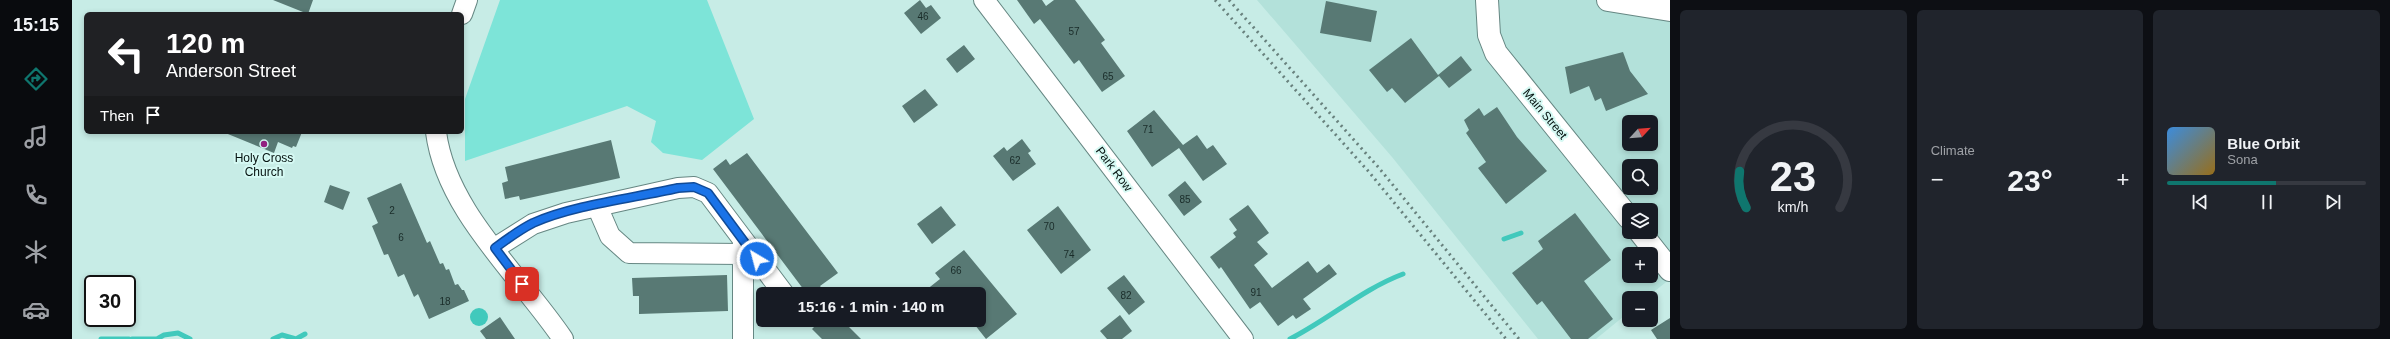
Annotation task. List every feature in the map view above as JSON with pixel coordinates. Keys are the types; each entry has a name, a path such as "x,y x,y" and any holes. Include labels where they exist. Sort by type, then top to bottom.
{"main road":[{"name":"Main Street","path":"1487,0 1489,35 1496,53 1622,209"},
{"path":"1608,0 1670,10"},
{"path":"1646,239 1670,270"}],"street":[{"path":"463,12 467,0"},
{"name":"Park Row","path":"984,0 1243,339"},
{"path":"436,134 442,159 454,191 563,339"},
{"path":"495,248 533,224 597,206 678,188 701,188 708,193 743,247 778,287"},
{"path":"597,206 610,236 629,253 743,247"},
{"path":"743,247 743,339"}],"shaded area":[{"path":"500,0 707,0 754,119 702,160 663,153 651,142 656,121 627,106 465,161 465,99"},
{"path":"1257,0 1670,0 1670,279 1655,291 1622,291 1622,318 1596,339 1538,339 1392,157"},
{"path":"479,308 483,309 487,313 487,321 483,325 479,326 475,325 471,321 470,317 471,313 475,309"}],"building":[{"path":"273,0 313,0 309,12 303,12"},
{"path":"920,0 926,8 931,5 941,18 921,34 904,13"},
{"path":"1017,0 1042,0 1046,6 1054,0 1075,0 1105,40 1101,43 1125,76 1102,92 1079,60 1074,64 1040,19 1034,24"},
{"path":"1326,1 1377,11 1371,42 1320,33"},
{"path":"1411,38 1438,75 1461,56 1472,70 1449,88 1439,76 1405,103 1392,88 1387,92 1369,70"},
{"path":"964,45 975,59 957,73 946,59"},
{"path":"1623,52 1630,71 1648,94 1606,111 1601,98 1595,101 1589,86 1570,94 1565,67"},
{"path":"925,89 938,105 914,123 902,106"},
{"path":"1497,107 1517,137 1547,171 1506,204 1478,168 1486,162 1466,133 1469,130 1464,120 1479,108 1484,116"},
{"path":"1154,110 1183,145 1197,135 1207,149 1213,145 1227,164 1203,181 1179,148 1152,167 1127,131"},
{"name":"Holy Cross Church","path":"228,134 301,134 296,147 293,146 292,148 278,142 274,153"},
{"path":"1022,139 1031,151 1028,153 1036,164 1013,181 993,156 1004,147 1007,151"},
{"path":"611,140 620,178 520,200 519,196 505,199 502,183 508,181 505,167"},
{"path":"747,153 838,273 820,286 821,287 802,287 713,169 726,159 730,165"},
{"path":"1185,181 1202,202 1184,216 1168,195"},
{"path":"401,183 427,243 430,241 440,264 443,263 446,270 449,269 455,285 458,284 462,290 464,290 469,301 429,319 418,294 414,297 404,274 398,277 388,254 384,255 372,226 378,223 367,198"},
{"path":"330,185 350,192 343,210 324,202"},
{"path":"1248,205 1269,233 1257,242 1268,254 1254,265 1272,288 1308,261 1317,273 1329,264 1337,274 1303,299 1311,309 1296,319 1293,315 1278,326 1260,302 1250,309 1221,267 1219,269 1210,257 1236,237 1233,233 1237,230 1229,219"},
{"path":"941,206 956,225 932,244 917,224"},
{"path":"1058,206 1091,250 1061,274 1027,230"},
{"path":"1575,213 1611,260 1584,281 1613,319 1588,339 1571,339 1542,301 1537,305 1512,273 1543,249 1538,241"},
{"path":"964,250 1017,314 986,339 977,327 986,327 986,287 930,287 940,279 935,273"},
{"path":"727,275 728,311 639,314 639,296 633,296 632,278"},
{"path":"1124,275 1145,302 1129,315 1107,288"},
{"path":"1120,315 1132,331 1122,339 1107,339 1100,331"},
{"path":"500,317 515,339 486,339 480,331"},
{"path":"1670,318 1670,339 1657,339 1651,330 1658,327"},
{"path":"814,327 849,327 861,339 822,339 812,329"}],"waterway":[{"path":"1504,239 1521,233"},
{"path":"1290,339 1360,296 1388,280 1403,274"},
{"path":"132,339 157,339 164,335 178,333 190,339"},
{"path":"273,339 282,335 296,339 305,334"},
{"path":"101,339 129,339"}],"railway":[{"path":"1215,0 1369,172 1506,339"},
{"path":"1229,0 1379,168 1519,339"}],"place":[{"name":"Holy Cross Church","path":"264,144"}],"route":[{"path":"522,284 495,248 518,232 545,219 566,213 678,188 701,188 708,193 757,259"}]}
